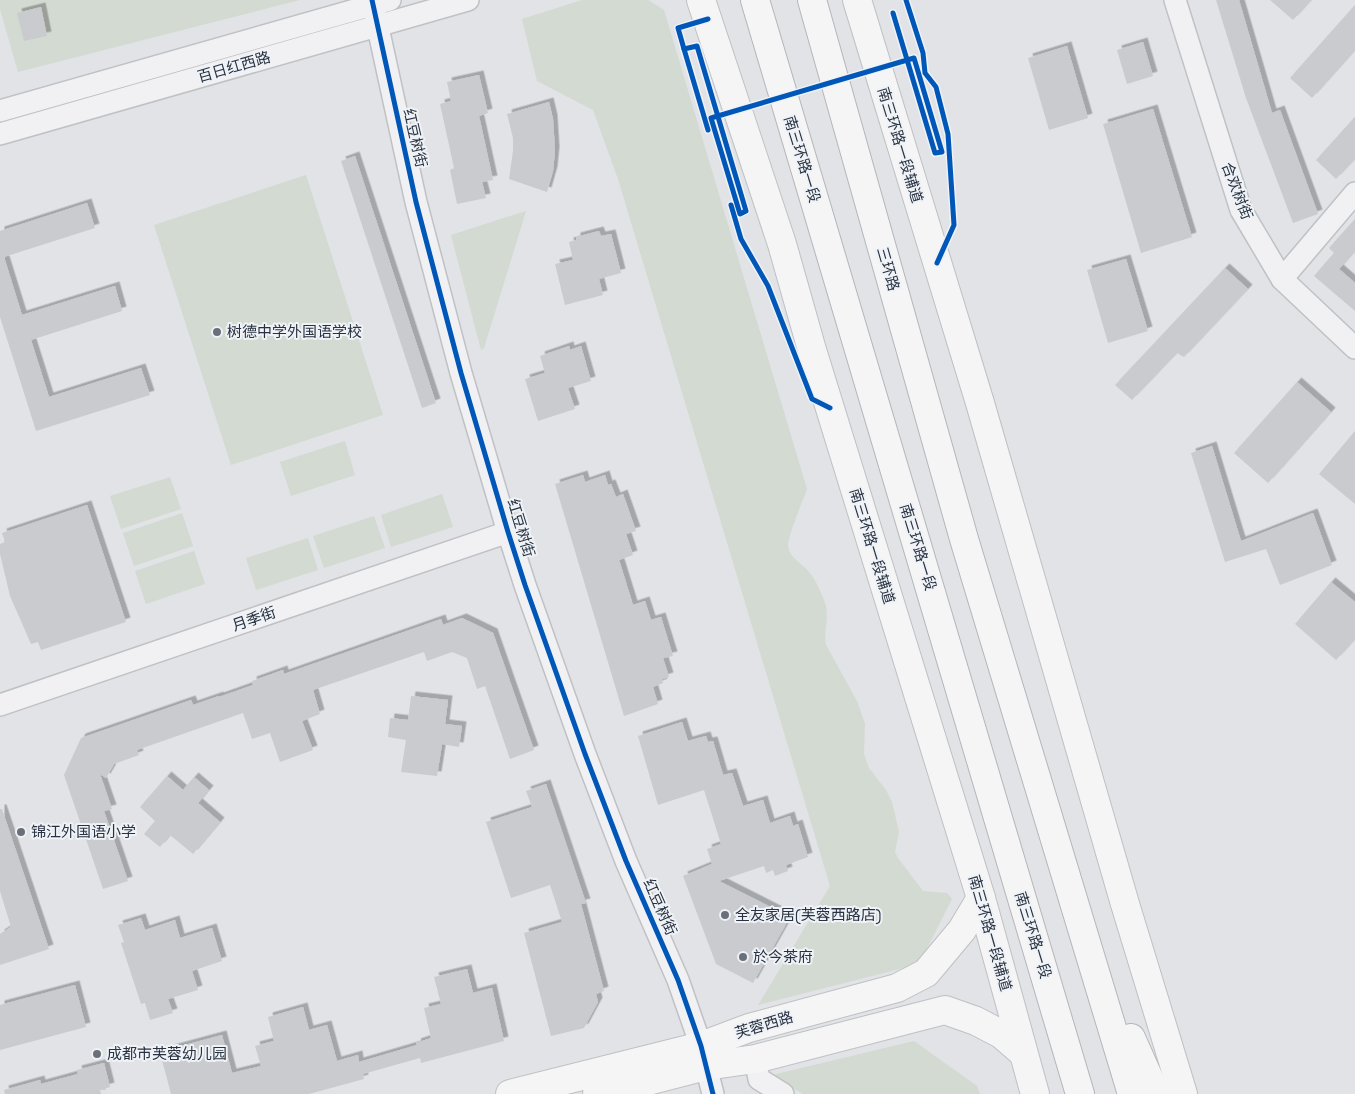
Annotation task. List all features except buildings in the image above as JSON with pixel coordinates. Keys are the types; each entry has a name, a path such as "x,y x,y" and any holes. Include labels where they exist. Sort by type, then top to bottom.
{"main road":[{"name":"南三环路一段辅道","path":"701,0 782,244 812,350 981,898 1035,1094"},
{"name":"南三环路一段","path":"755,0 1080,1094"},
{"name":"三环路","path":"812,0 964,539 1075,904"},
{"name":"南三环路一段辅道","path":"857,0 980,403 1125,904 1183,1094"},
{"path":"1021,893 1060,1094"},
{"name":"芙蓉西路","path":"597,1094 704,1056 749,1028 897,988 926,973 962,930 981,898"},
{"path":"1075,904 1156,1094"},
{"path":"1075,904 1132,1094"},
{"path":"1112,993 1174,1094"},
{"name":"芙蓉西路","path":"510,1094 704,1056 755,1059 944,1010 976,1021 1001,1034 1023,1053"}],"street":[{"name":"百日红西路","path":"0,134 468,0"},
{"name":"合欢树街","path":"1175,0 1241,210 1282,279 1355,348"},
{"name":"百日红西路","path":"0,111 379,2"},
{"name":"红豆树街","path":"379,2 378,26 416,202 461,372 508,532 525,586 592,772 626,861 678,980 704,1056 713,1094"},
{"path":"1282,279 1355,193"},
{"name":"月季街","path":"0,705 508,532"},
{"path":"755,1059 759,1079 783,1094"}],"shaded area":[{"path":"0,0 300,0 18,72 0,9"},
{"path":"582,0 648,0 664,10 807,489 790,534 788,545 790,553 812,575 825,603 827,614 826,645 857,701 865,724 864,754 869,768 886,790 892,802 899,832 895,852 923,891 947,893 952,899 919,964 758,1005 830,886 618,179 593,110 537,81 522,19"},
{"path":"306,175 383,415 231,465 154,225"},
{"path":"526,211 484,348 481,350 451,235"},
{"path":"345,441 355,475 291,496 280,462"},
{"path":"170,477 181,509 121,529 110,496"},
{"path":"442,494 453,527 391,547 381,515"},
{"path":"182,513 193,546 134,566 123,533"},
{"path":"374,516 385,548 324,568 313,536"},
{"path":"308,538 318,570 256,590 246,558"},
{"path":"194,551 205,584 146,604 135,571"},
{"path":"914,1041 977,1086 980,1094 803,1094 772,1075"}],"cycle path":[{"path":"372,0 416,202 461,373 508,532 585,754 626,861 678,980 701,1046 713,1094"},
{"path":"906,0 923,53 925,73 936,87 948,134 954,225 937,263"},
{"path":"708,19 678,28 684,49 697,46 746,211 740,214 711,118 914,58 942,152 935,153 893,13"},
{"path":"684,49 708,130"},
{"path":"731,205 741,239 768,286 812,399 830,408"}],"place":[{"name":"树德中学外国语学校","path":"217,332"},
{"name":"锦江外国语小学","path":"21,832"},
{"name":"全友家居(芙蓉西路店)","path":"725,915"},
{"name":"於今茶府","path":"743,957"},
{"name":"成都市芙蓉幼儿园","path":"97,1054"}]}
